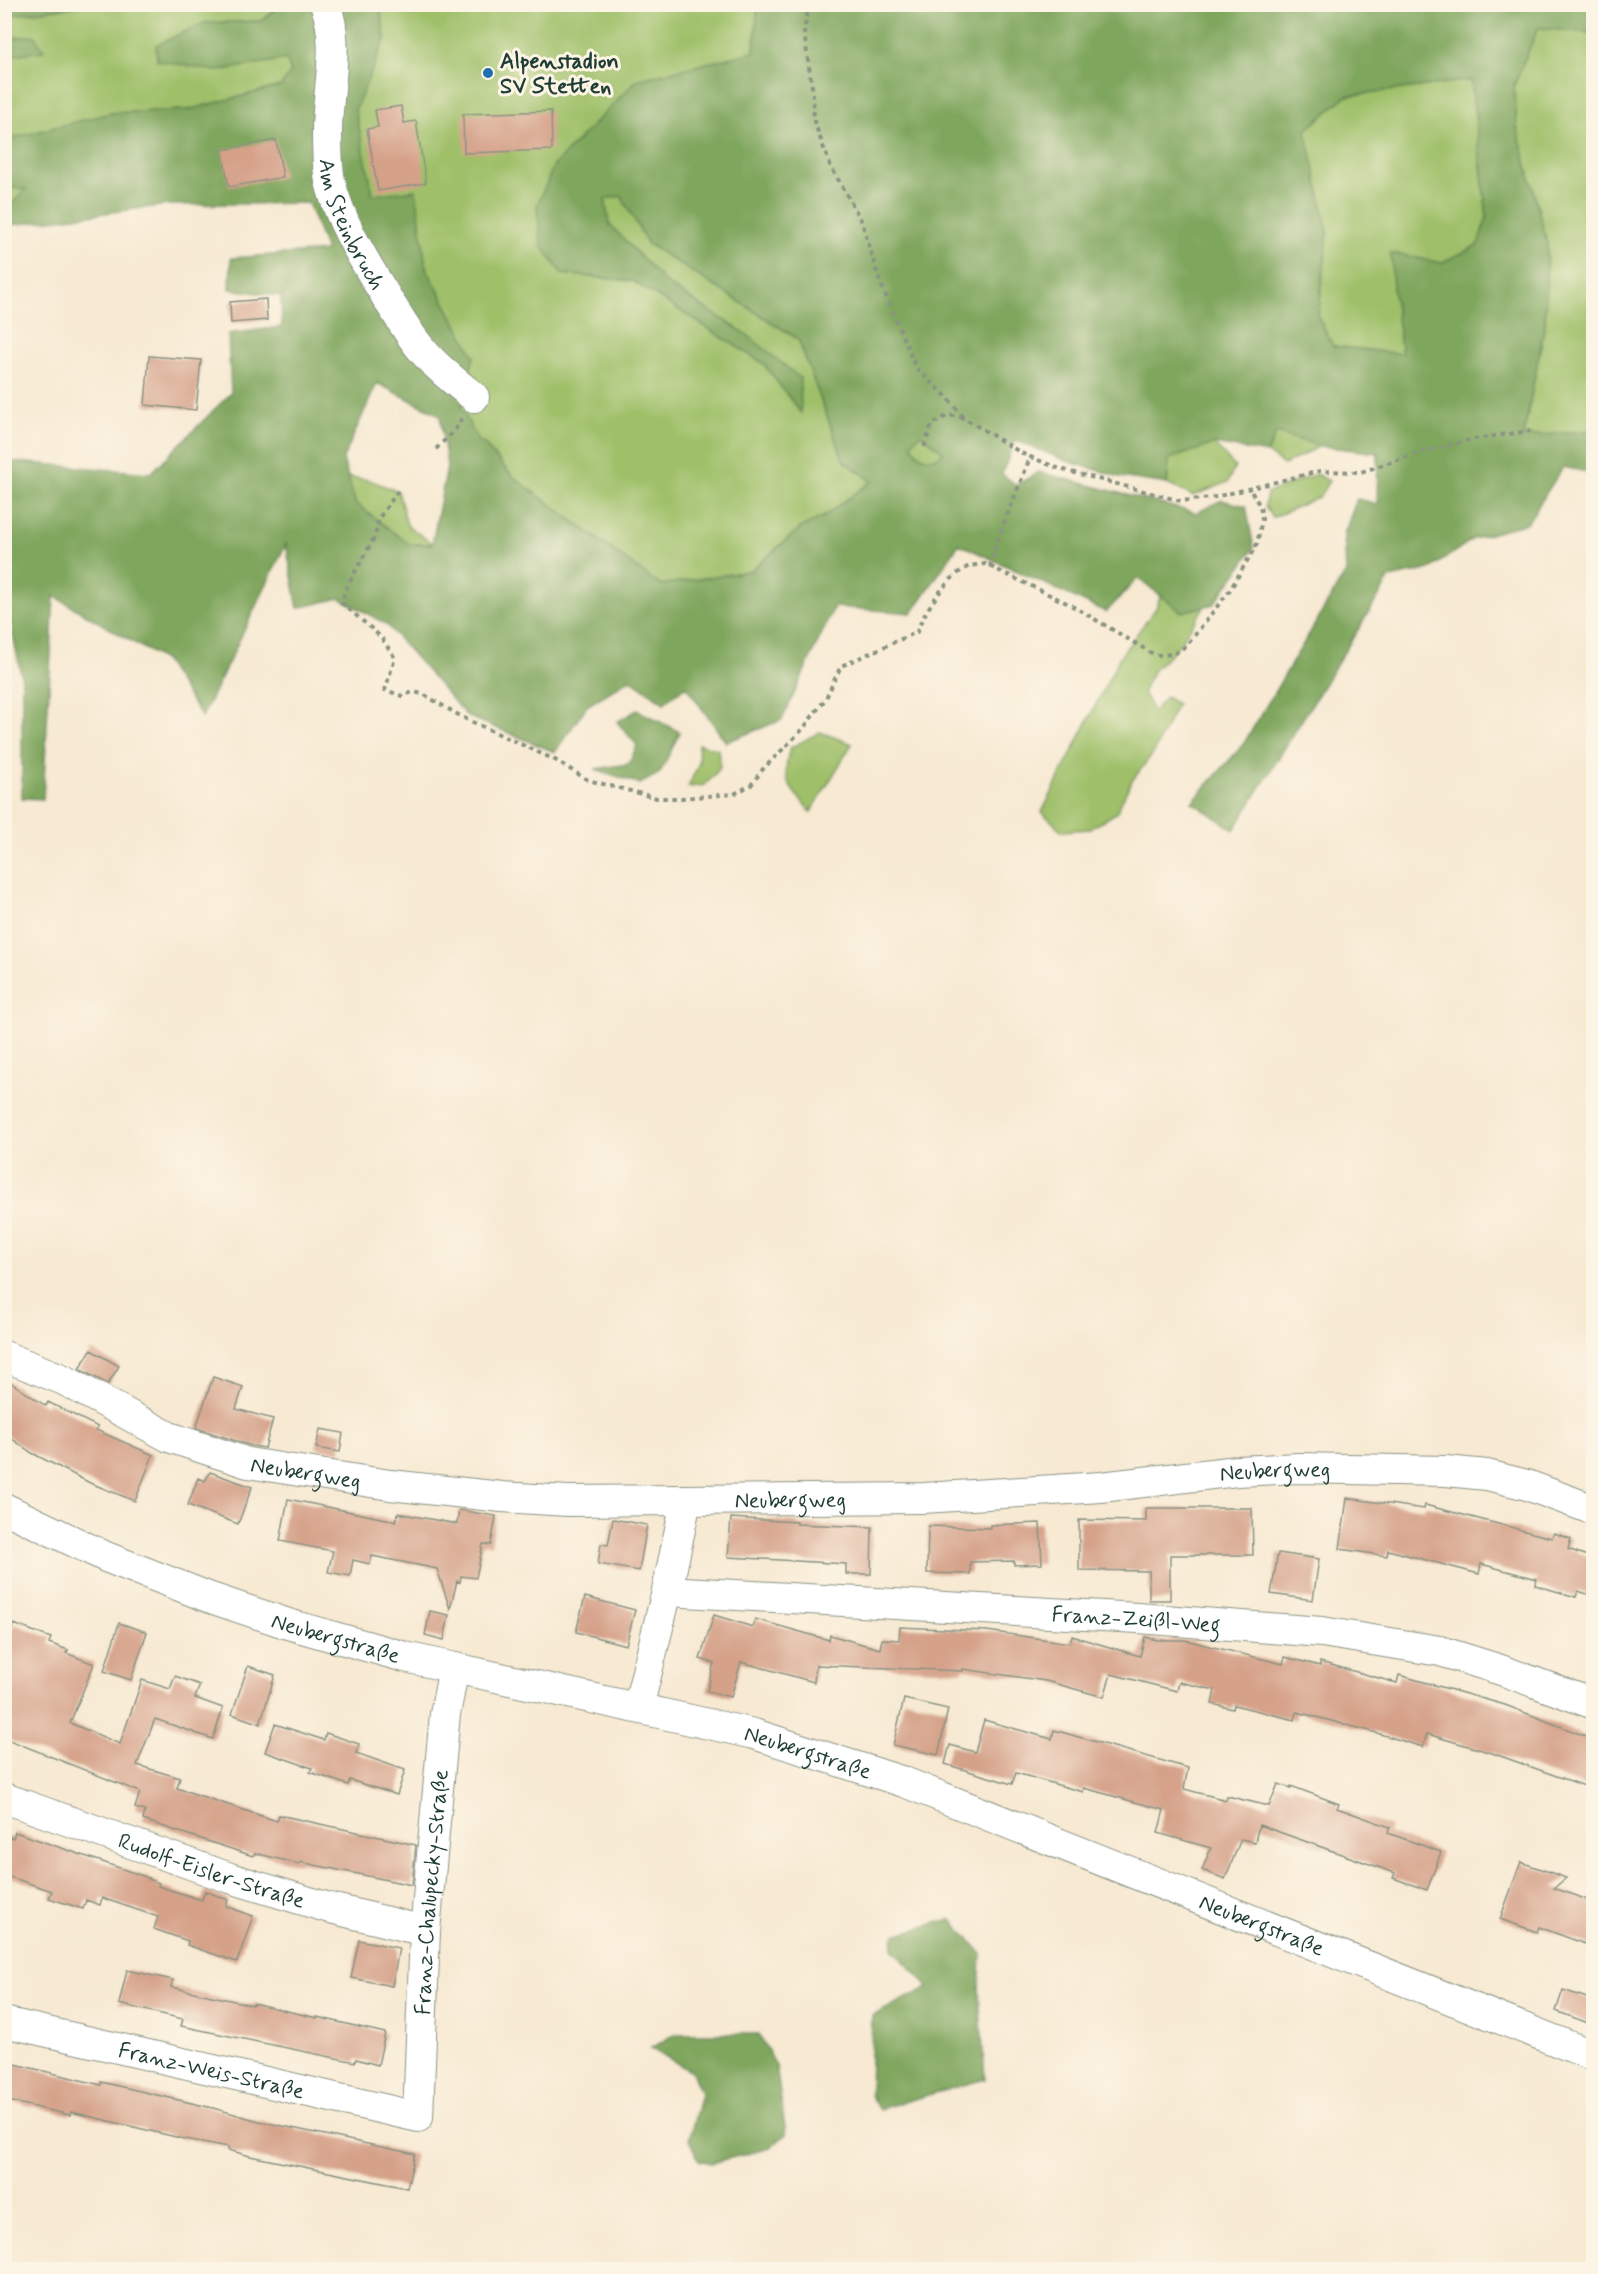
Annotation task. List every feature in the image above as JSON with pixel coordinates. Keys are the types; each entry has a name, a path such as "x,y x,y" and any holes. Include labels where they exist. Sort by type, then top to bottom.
{"street":[{"name":"Am Steinbruch","path":"326,9 331,65 327,128 328,156 330,179 343,220 377,282 415,341 443,371 474,397"},
{"name":"Neubergweg","path":"4,1356 64,1380 169,1437 264,1466 390,1485 525,1499 686,1501 923,1498 1101,1487 1237,1471 1298,1468 1446,1471 1487,1475 1527,1485 1593,1510"},
{"path":"638,1708 667,1591 686,1501"},
{"name":"Neubergstraße","path":"4,1508 106,1557 218,1601 340,1640 454,1668 754,1734 904,1782 1593,2056"},
{"name":"Franz-Zeißl-Weg","path":"667,1591 1126,1617 1322,1632 1440,1651 1502,1670 1593,1704"},
{"name":"Franz-Chalupecky-Straße","path":"418,2117 424,1931 445,1714 454,1668"},
{"name":"Rudolf-Eisler-Straße","path":"4,1798 230,1878 326,1907 424,1931"},
{"name":"Franz-Weis-Straße","path":"4,2022 418,2117"}],"path":[{"path":"809,4 804,32 813,94 814,121 830,165 862,222 879,279 916,368 947,397 964,418"},
{"path":"436,449 455,430 474,397"},
{"path":"924,447 932,424 949,415 964,418 1030,457 1060,469 1181,501 1211,498 1320,471 1361,472 1418,453 1474,439 1530,431"},
{"path":"990,567 997,537 1014,503 1030,457"},
{"path":"398,491 379,518 375,536 345,590 342,603 381,637 394,658 385,690 402,696 413,692 423,694 462,717 555,760 588,780 657,798 734,794 751,785 763,769 803,729 826,698 841,666 917,632 921,618 931,604 953,579 969,566 985,564 1071,605 1155,655 1174,654 1187,645 1230,590 1257,544 1262,519 1260,506 1249,488"}],"green space":[{"path":"5,4 87,4 87,5 5,16"},
{"path":"87,4 281,5 261,21 204,23 216,71 287,59 291,72 281,86 188,110 111,113 5,140 4,16"},
{"path":"281,5 380,5 385,39 355,110 373,195 416,190 426,268 474,356 461,408 478,441 483,443 512,476 660,585 750,571 802,527 823,517 872,481 844,461 798,339 648,244 621,196 605,199 609,224 667,284 746,334 800,378 801,413 763,363 633,281 562,274 541,245 537,206 554,165 637,80 754,52 758,5 1593,5 1593,33 1538,28 1514,85 1517,128 1547,243 1545,324 1523,437 1593,430 1593,473 1563,467 1527,523 1473,539 1430,569 1390,578 1234,830 1192,802 1243,745 1346,572 1344,534 1357,499 1377,504 1378,453 1320,446 1276,433 1267,453 1214,444 1169,459 1167,484 1120,477 1067,461 1015,440 1002,474 1016,485 1039,472 1196,513 1222,500 1246,506 1254,548 1214,604 1182,612 1138,578 1106,612 959,544 912,613 834,607 782,720 726,742 686,686 664,703 630,679 587,706 555,752 467,716 386,624 340,598 298,608 286,544 202,717 164,660 54,596 43,799 22,798 22,679 5,595 5,461 151,473 231,393 228,334 282,327 281,296 230,289 231,258 326,251 308,203 167,205 5,226 5,211 26,189 5,187 5,140 111,113 188,110 281,86 291,72 286,59 216,71 157,60 156,45 204,23 261,21","holes":["1471,80 1487,217 1478,245 1442,263 1391,253 1393,288 1402,354 1333,346 1318,317 1328,232 1306,130 1346,96","377,383 440,415 447,467 432,544 409,544 355,503 343,459","921,434 943,453 933,458 924,457 911,443"]},
{"path":"380,5 758,5 754,52 637,80 602,117 562,274 633,281 763,363 800,412 746,334 667,284 609,224 605,199 621,196 648,244 798,339 844,461 872,481 823,517 802,527 750,571 660,585 512,476 483,443 478,441 461,408 474,356 426,268 416,191 373,195 355,110 385,39"},
{"path":"1538,28 1593,33 1593,430 1523,437 1545,324 1547,243 1517,128 1514,85"},
{"path":"34,35 44,51 5,56 5,39"},
{"path":"1471,80 1487,217 1478,245 1442,263 1391,253 1393,288 1402,354 1333,346 1318,317 1328,232 1305,131 1346,96"},
{"path":"5,187 27,188 5,211"},
{"path":"1276,433 1320,446 1284,465 1267,453"},
{"path":"921,434 943,453 933,458 920,455 911,443"},
{"path":"1214,444 1235,467 1228,482 1193,496 1167,484 1169,459"},
{"path":"1316,474 1329,481 1319,497 1272,518 1265,506 1267,493"},
{"path":"347,477 369,480 398,491 407,525 433,544 408,544 355,503"},
{"path":"1161,595 1182,612 1205,606 1178,646 1154,670 1143,692 1153,712 1166,697 1177,704 1154,752 1131,782 1116,813 1089,829 1062,831 1042,812 1120,657 1156,608"},
{"path":"637,710 680,732 660,773 640,784 595,769 629,764 637,745 617,722"},
{"path":"820,732 852,744 811,812 792,790 787,777 787,759 790,748"},
{"path":"698,744 718,749 720,768 705,785 688,787 699,763"},
{"path":"951,1919 981,1953 979,1993 985,2079 879,2109 870,2095 872,2016 929,1987 893,1950 894,1935"},
{"path":"675,2034 759,2034 776,2066 786,2134 770,2148 711,2163 699,2160 689,2140 701,2094 692,2072 651,2048"}],"building":[{"path":"401,106 404,123 416,121 426,183 378,191 367,129 378,127 375,110"},
{"path":"551,111 552,150 464,153 463,114"},
{"path":"276,140 283,177 229,187 222,150"},
{"path":"266,299 267,320 231,323 230,302"},
{"path":"149,356 201,360 196,410 145,405"},
{"path":"91,1350 119,1366 108,1384 79,1369"},
{"path":"213,1377 243,1387 236,1409 273,1419 265,1448 196,1428"},
{"path":"4,1378 46,1406 48,1402 98,1427 96,1430 153,1455 135,1501 90,1483 32,1453 4,1433"},
{"path":"320,1429 343,1433 340,1452 316,1448"},
{"path":"210,1472 252,1487 238,1524 188,1505 198,1478 205,1481"},
{"path":"1347,1498 1424,1509 1425,1505 1552,1538 1554,1533 1571,1539 1568,1549 1593,1558 1593,1596 1578,1591 1576,1597 1535,1585 1537,1579 1481,1564 1479,1574 1388,1550 1387,1556 1340,1549"},
{"path":"288,1499 396,1521 398,1513 457,1524 459,1510 496,1516 491,1545 483,1544 476,1578 461,1576 460,1582 457,1581 450,1609 437,1569 372,1556 370,1564 353,1560 350,1576 328,1572 333,1551 280,1541"},
{"path":"1146,1508 1252,1508 1253,1555 1170,1555 1170,1600 1149,1600 1149,1571 1079,1570 1079,1520 1146,1521"},
{"path":"731,1518 872,1527 871,1574 846,1574 846,1564 728,1557"},
{"path":"613,1519 647,1525 639,1571 598,1564 601,1544 608,1545"},
{"path":"1040,1523 1042,1564 1014,1565 1014,1561 970,1562 970,1574 927,1573 928,1526 990,1528 990,1525"},
{"path":"1278,1553 1319,1559 1313,1600 1271,1594"},
{"path":"585,1597 635,1610 626,1645 576,1632"},
{"path":"430,1611 449,1615 444,1640 425,1635"},
{"path":"714,1615 753,1627 755,1619 829,1640 830,1635 880,1649 882,1639 899,1640 900,1627 987,1631 1070,1643 1072,1636 1140,1656 1145,1637 1157,1640 1185,1640 1283,1664 1285,1657 1320,1666 1320,1662 1397,1683 1399,1675 1505,1705 1593,1739 1593,1789 1492,1753 1427,1734 1423,1747 1297,1712 1295,1720 1234,1705 1233,1709 1212,1704 1215,1690 1179,1682 1177,1691 1111,1674 1104,1697 1046,1681 963,1669 963,1671 816,1665 814,1682 741,1662 731,1697 707,1691 714,1663 700,1659"},
{"path":"119,1623 147,1632 131,1680 104,1671"},
{"path":"14,1624 51,1638 49,1643 68,1650 66,1653 94,1664 70,1723 120,1744 142,1680 170,1689 175,1676 200,1685 195,1698 223,1708 213,1739 155,1719 137,1765 180,1778 177,1788 277,1821 279,1815 416,1845 412,1885 300,1862 299,1864 255,1853 253,1856 143,1820 145,1811 135,1808 140,1792 4,1738 4,1626 12,1629"},
{"path":"248,1666 275,1675 260,1724 232,1714"},
{"path":"904,1699 948,1709 938,1755 893,1745"},
{"path":"984,1720 1052,1739 1054,1730 1188,1768 1184,1789 1226,1800 1227,1796 1269,1806 1278,1784 1291,1788 1291,1786 1339,1804 1337,1808 1390,1827 1388,1833 1441,1852 1427,1890 1393,1878 1395,1873 1259,1825 1255,1842 1241,1839 1225,1879 1202,1870 1211,1848 1158,1833 1164,1810 1084,1788 1083,1792 1016,1773 1012,1784 945,1764 950,1745 975,1752"},
{"path":"275,1724 324,1740 326,1733 359,1744 356,1753 405,1770 397,1795 350,1780 348,1785 310,1772 312,1768 265,1752"},
{"path":"15,1832 149,1878 159,1883 158,1886 202,1900 205,1891 228,1900 226,1906 253,1916 237,1962 187,1945 188,1941 154,1929 158,1917 102,1898 100,1905 86,1900 83,1909 49,1898 52,1891 4,1875 4,1835 13,1838"},
{"path":"1521,1862 1566,1878 1554,1888 1593,1902 1593,1947 1539,1927 1537,1932 1500,1919"},
{"path":"359,1940 399,1948 392,1986 351,1978"},
{"path":"127,1970 173,1980 171,1987 385,2033 378,2065 181,2026 183,2019 119,2004"},
{"path":"1563,1990 1593,2000 1593,2025 1556,2011"},
{"path":"11,2063 101,2085 101,2082 213,2108 259,2121 415,2154 407,2188 250,2156 228,2150 229,2147 180,2138 71,2112 70,2115 4,2100"}],"place":[{"name":"Alpenstadion SV Stetten","path":"488,73"}]}
